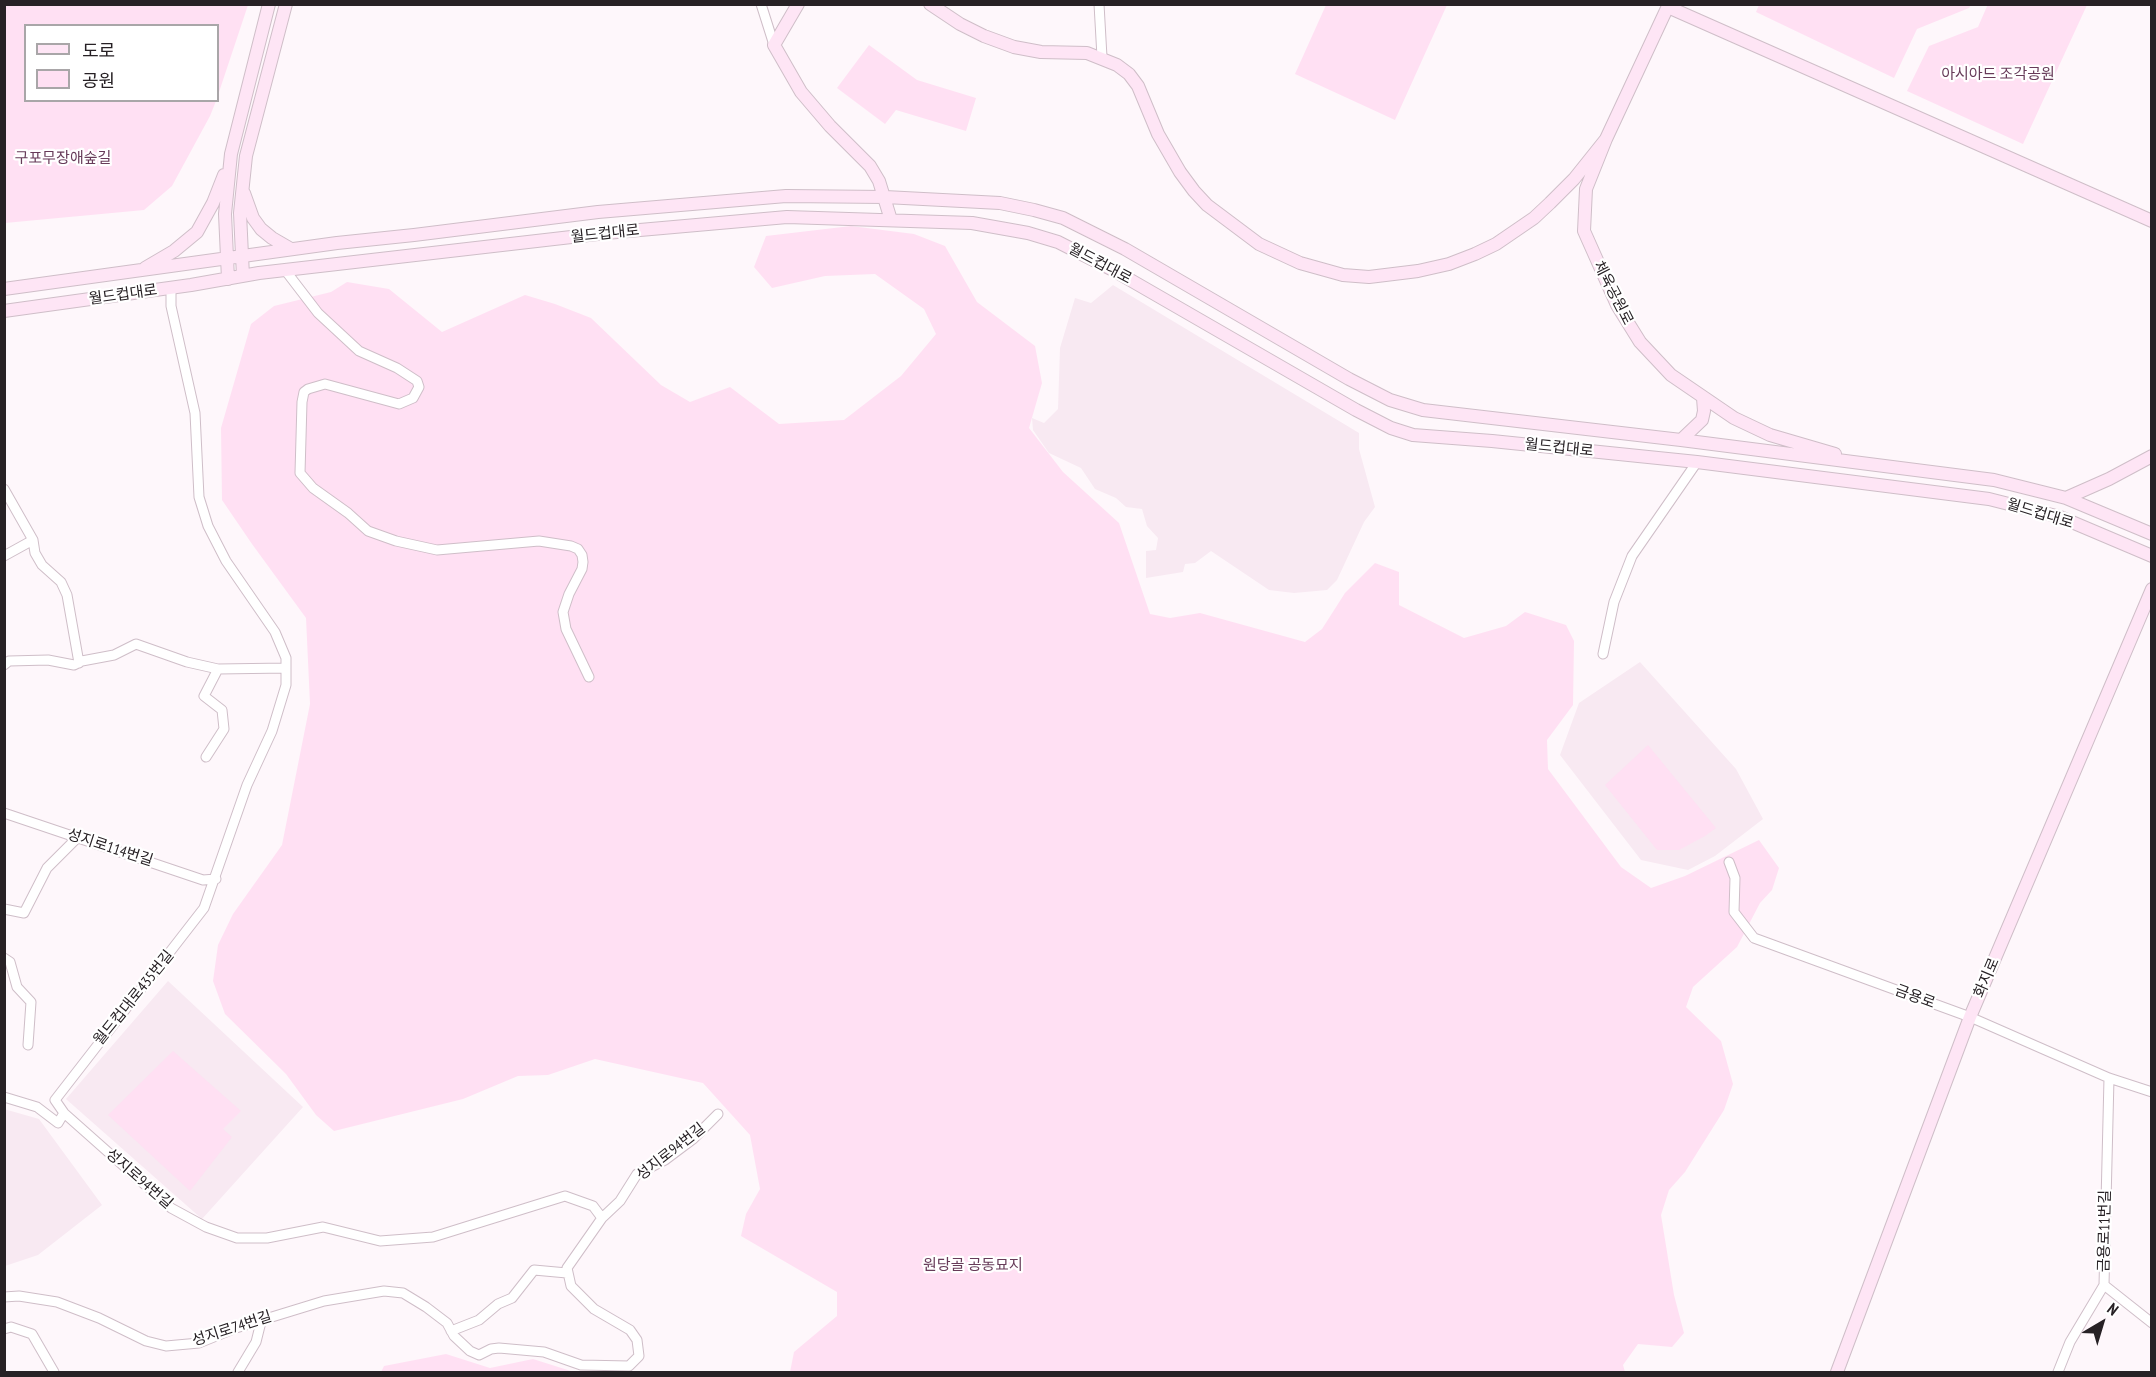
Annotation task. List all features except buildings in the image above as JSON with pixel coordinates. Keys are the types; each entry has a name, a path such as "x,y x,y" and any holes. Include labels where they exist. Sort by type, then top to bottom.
{"main road":[{"path":"139,271 174,251 197,232 213,203 231,154 269,4"},
{"path":"243,276 240,213 246,156 286,4"},
{"path":"798,4 774,45 801,92 830,126 870,166 879,181 891,220"},
{"path":"930,4 960,24 984,36 1014,46 1041,52 1087,53 1118,65 1138,86 1158,134 1194,191 1240,232 1259,244 1300,263 1343,275 1370,277 1418,271 1449,264 1475,254 1534,218 1574,178 1606,139"},
{"path":"1669,6 2151,221"},
{"name":"체육공원로","path":"1669,6 1606,139 1586,189 1584,231 1617,305 1640,342 1671,375 1734,418 1770,435 1861,463"},
{"path":"228,279 225,214 231,154"},
{"path":"242,186 248,206 261,229 291,249"},
{"name":"월드컵대로","path":"4,290 291,249 610,211 786,196 885,197 1000,203 1063,218 1125,249 1349,379 1390,400 1423,410 1994,480 2066,498 2151,534"},
{"name":"월드컵대로","path":"4,311 285,270 606,233 787,217 963,222 999,226 1029,232 1058,242 1113,270 1356,410 1391,428 1413,435 1697,462 1989,499 2060,517 2151,556"},
{"path":"1681,440 1702,420 1703,398"},
{"path":"2066,498 2109,479 2151,456"},
{"name":"화지로","path":"1837,1372 1970,1017 2151,590"}],"street":[{"path":"761,4 774,45"},
{"path":"1099,4 1102,57"},
{"path":"285,270 318,312 359,351 397,368 417,381 419,387 413,398 399,404 325,384 308,389 304,392 302,402 300,474 313,488 348,513 368,531 396,542 437,550 539,541 578,549 584,562 563,612 570,639 589,677"},
{"path":"171,288 171,306 195,413 195,453 202,507 208,526 226,561 274,632 286,658 286,685 272,730 247,785 216,879"},
{"path":"1603,654 1614,602 1632,556 1697,462"},
{"path":"4,489 33,540 35,554 42,565 61,582 67,595 79,663"},
{"path":"4,556 33,540"},
{"path":"4,665 9,661 48,660 74,666 82,660 114,655 136,644 187,662 218,669 286,668"},
{"path":"206,757 224,729 222,710 204,696 218,669"},
{"name":"성지로114번길","path":"4,813 204,880 216,879"},
{"path":"4,909 24,913 48,868 77,837"},
{"name":"금용로","path":"1729,862 1735,878 1734,912 1754,938 1970,1017 2109,1078 2151,1092"},
{"name":"월드컵대로435번길","path":"64,1113 55,1100 204,908 216,879"},
{"path":"4,958 10,962 16,987 31,1002 28,1046"},
{"name":"금용로11번길","path":"2058,1372 2070,1342 2104,1285 2109,1078"},
{"path":"4,1097 37,1107 58,1123 64,1113"},
{"name":"성지로94번길","path":"64,1113 171,1208 206,1227 237,1238 267,1238 323,1227 380,1241 433,1237 566,1196 593,1206 602,1218"},
{"name":"성지로94번길","path":"567,1273 567,1268 579,1248 602,1218 620,1201 637,1174 665,1160 693,1139 718,1114"},
{"path":"451,1331 479,1320 498,1304 512,1298 534,1270 567,1273"},
{"name":"성지로74번길","path":"4,1297 19,1296 57,1302 99,1318 146,1341 166,1346 199,1343 236,1328 324,1301 384,1291 403,1293 426,1306 447,1323 451,1331 470,1351 479,1355 499,1348 544,1352 581,1365 629,1366 639,1356 637,1340 630,1330 594,1309 571,1286 567,1273"},
{"path":"2104,1285 2151,1323"},
{"path":"238,1372 256,1342 261,1322"},
{"path":"4,1329 11,1328 32,1334 54,1372"}],"shaded area":[{"path":"1113,285 1359,433 1359,449 1375,507 1364,522 1337,580 1327,590 1294,593 1269,590 1211,551 1195,563 1185,564 1183,572 1146,578 1146,551 1156,550 1158,538 1147,526 1142,509 1126,507 1116,498 1095,489 1081,468 1049,453 1033,430 1032,418 1044,423 1058,409 1060,348 1075,298 1091,303"},
{"path":"1640,662 1736,769 1763,819 1715,856 1688,870 1641,860 1560,755 1579,703"},
{"path":"168,981 303,1107 202,1219 66,1099"},
{"path":"4,1109 39,1119 102,1205 38,1255 5,1266"}],"green space":[{"name":"구포무장애숲길","path":"5,4 248,5 219,92 219,24 24,24 24,102 216,102 172,186 144,210 5,223"},
{"path":"1971,4 1969,8 1917,29 1894,78 1756,12 1759,5"},
{"name":"아시아드 조각공원","path":"1988,4 2087,5 2023,144 1907,91 1929,46 1978,27"},
{"path":"1326,5 1447,5 1395,120 1295,74"},
{"path":"869,45 917,80 976,98 966,131 896,110 885,124 837,88"},
{"name":"원당골 공동묘지","path":"851,226 914,234 945,246 977,302 1035,346 1042,383 1029,428 1063,472 1119,523 1150,614 1170,618 1200,613 1305,642 1322,629 1345,593 1375,563 1399,572 1399,605 1464,638 1506,626 1525,612 1566,625 1574,641 1573,705 1547,740 1548,769 1621,867 1651,888 1685,876 1759,840 1779,868 1772,890 1760,903 1737,947 1693,987 1686,1007 1721,1041 1733,1084 1724,1110 1685,1172 1669,1190 1661,1215 1674,1295 1684,1333 1672,1347 1638,1344 1623,1365 1625,1372 790,1372 794,1352 837,1316 837,1292 741,1236 746,1214 760,1189 750,1135 703,1083 595,1059 548,1075 518,1076 463,1099 334,1131 316,1115 286,1074 225,1014 213,981 218,945 233,914 282,845 310,704 306,618 222,500 221,428 251,324 274,306 331,292 347,282 389,289 442,332 525,295 591,318 661,385 690,402 730,387 779,424 844,420 901,376 936,334 924,309 875,274 825,276 772,288 754,267 766,236"},
{"path":"1648,745 1716,828 1679,850 1657,850 1605,785"},
{"path":"173,1051 241,1111 223,1129 232,1137 190,1191 108,1115"},
{"path":"446,1354 490,1368 533,1359 574,1372 381,1372 384,1366"}]}
